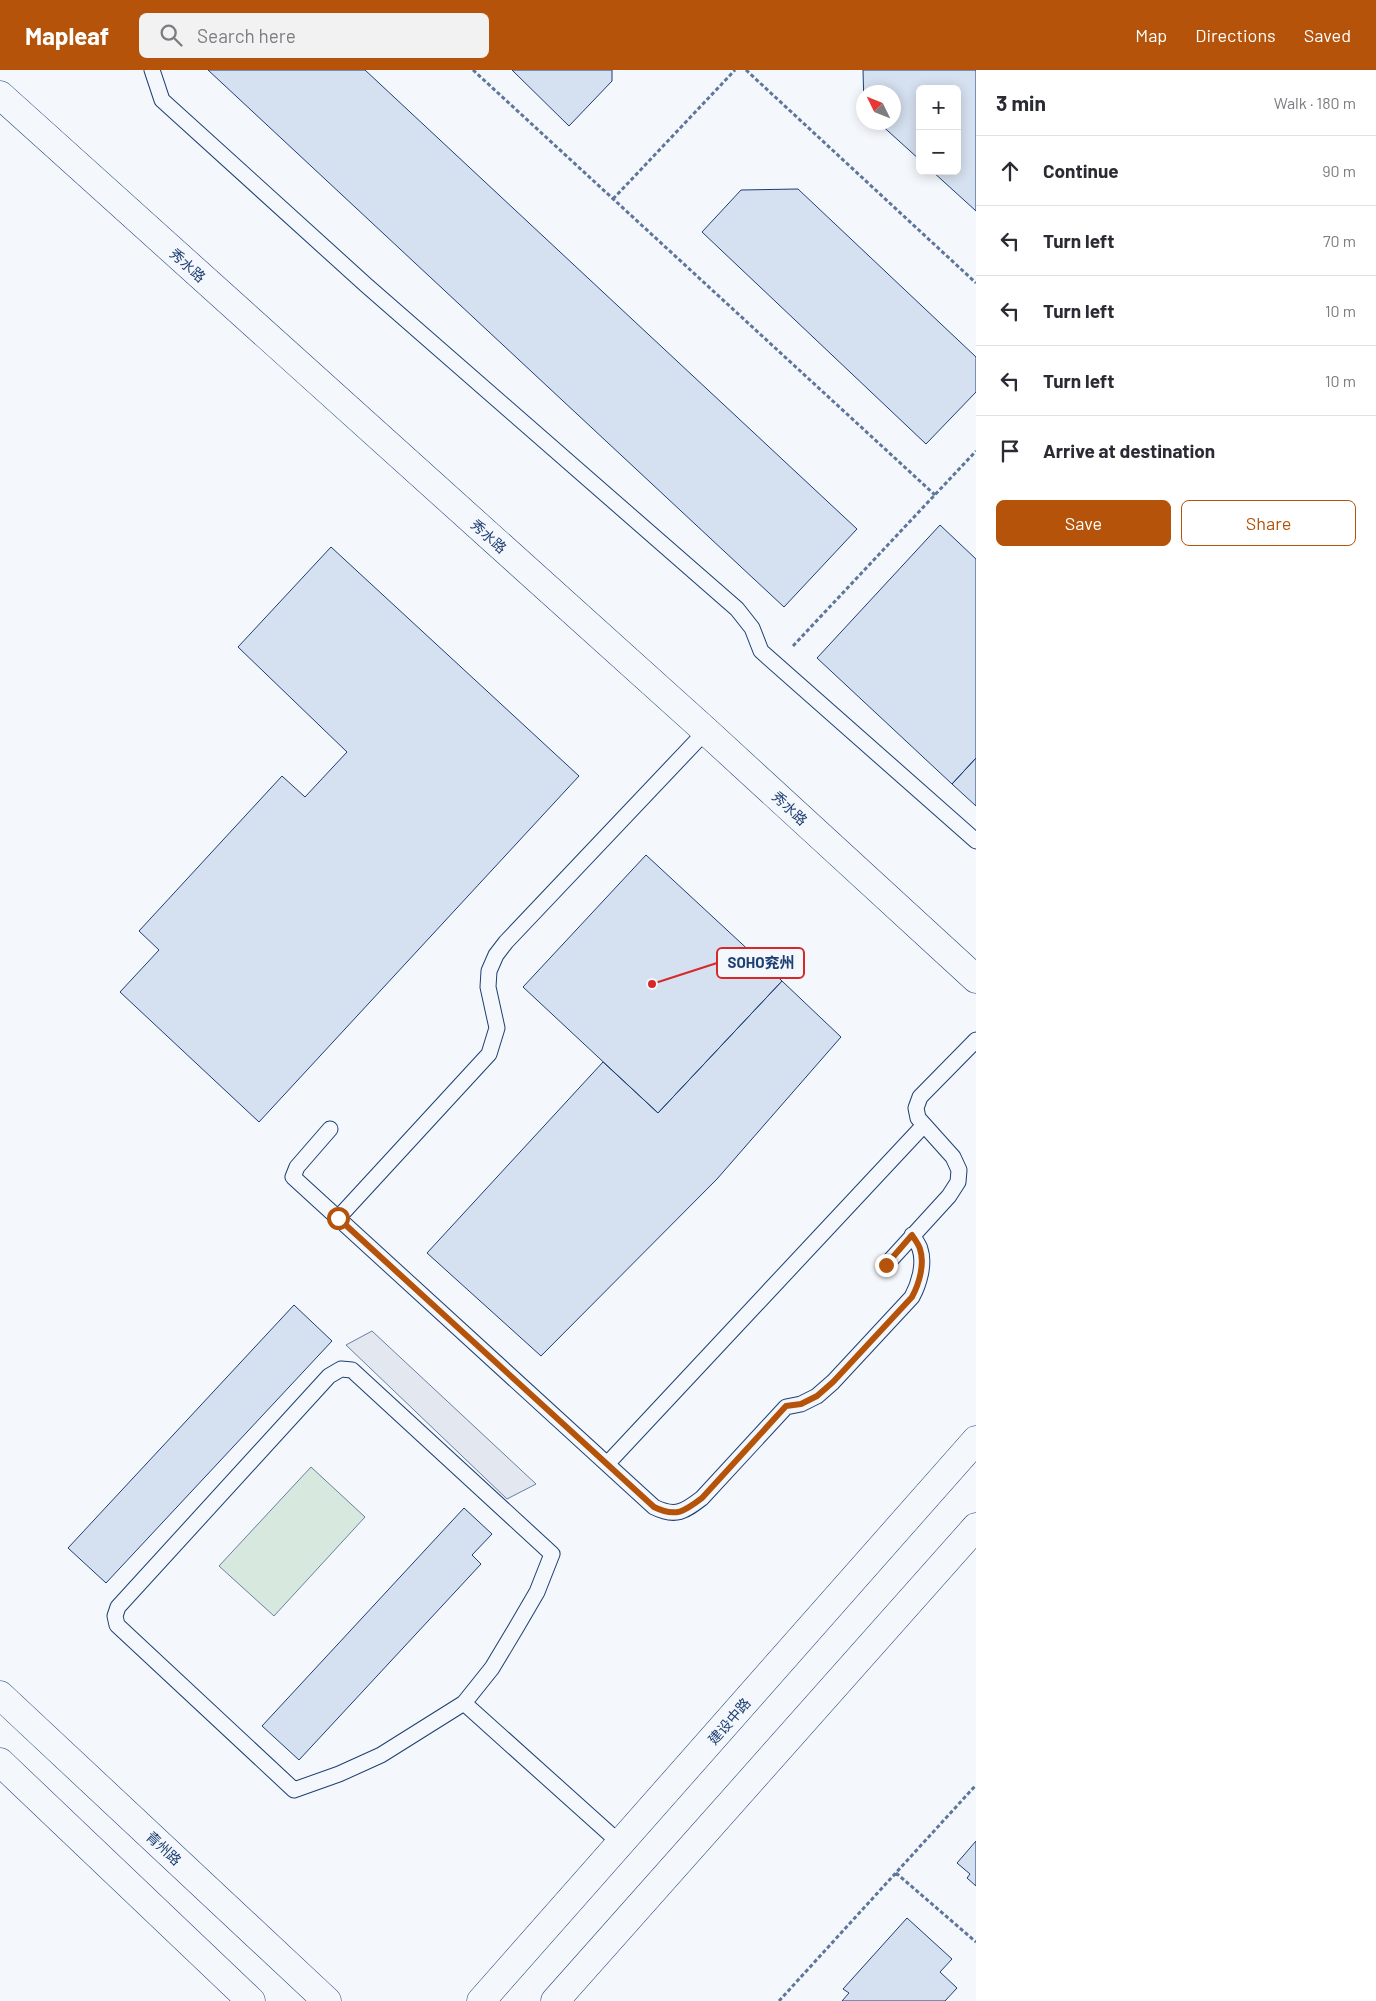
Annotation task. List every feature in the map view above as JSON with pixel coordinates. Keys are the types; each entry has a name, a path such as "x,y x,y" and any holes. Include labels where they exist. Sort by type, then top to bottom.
{"street":[{"name":"秀水路","path":"0,95 706,731 976,979"},
{"name":"建设中路","path":"481,2001 976,1440"},
{"path":"555,2001 976,1527"},
{"name":"青州路","path":"0,1695 328,2001"},
{"path":"0,1762 250,2001"}],"lane":[{"path":"152,70 162,100 366,285 737,609 752,628 761,651 976,841"},
{"path":"338,1218 489,1054 497,1028 488,987 489,971 496,955 506,942 706,731"},
{"path":"886,1265 949,1196 958,1182 959,1170 952,1157 918,1118 916,1108 920,1097 976,1040"},
{"path":"608,1463 924,1125"},
{"path":"330,1129 296,1168 293,1177 654,1507 662,1511 676,1513 686,1510 702,1498 786,1406 801,1404 817,1396 833,1382 912,1297 918,1287 922,1265 920,1249 912,1235"},
{"path":"341,1369 352,1370 552,1554 537,1592 516,1628 492,1668 464,1704 381,1755 339,1774 294,1790 117,1625 115,1616 118,1607 330,1376 341,1369"},
{"path":"464,1704 621,1844"}],"path":[{"path":"473,70 935,495"},
{"path":"613,199 735,70"},
{"path":"746,70 976,283"},
{"path":"776,665 976,451"},
{"path":"779,2001 976,1786"},
{"path":"896,1873 976,1942"}],"shaded area":[{"path":"372,1331 536,1484 507,1499 346,1345"},
{"path":"311,1467 365,1517 274,1616 219,1566"}],"building":[{"path":"208,70 365,70 857,529 784,607"},
{"path":"512,70 612,70 612,81 569,126"},
{"path":"863,70 976,70 976,211 936,175 961,175 961,85 916,85 916,156 887,130 901,130 901,85 863,85"},
{"path":"798,189 976,357 976,392 926,444 702,232 741,190"},
{"path":"940,525 976,559 976,758 952,784 817,658"},
{"path":"331,547 579,776 259,1122 120,992 159,950 139,931 282,776 305,797 347,752 238,647"},
{"path":"976,758 976,806 952,784"},
{"path":"646,855 782,981 658,1113 523,987"},
{"path":"782,981 841,1037 717,1179 541,1356 427,1253 603,1062 658,1113"},
{"path":"294,1305 332,1341 106,1583 68,1548"},
{"path":"464,1508 492,1534 472,1555 481,1564 299,1760 262,1726"},
{"path":"976,1841 976,1886 967,1878 970,1874 957,1863"},
{"path":"907,1918 952,1959 940,1972 957,1988 945,2001 842,2001 849,1993 843,1989"}],"place":[{"name":"SOHO兖州","path":"652,984"}],"route":[{"path":"338,1218 654,1507 662,1511 676,1513 686,1510 702,1498 786,1406 801,1404 817,1396 833,1382 912,1297 918,1287 922,1265 920,1249 912,1235 886,1265"}]}
